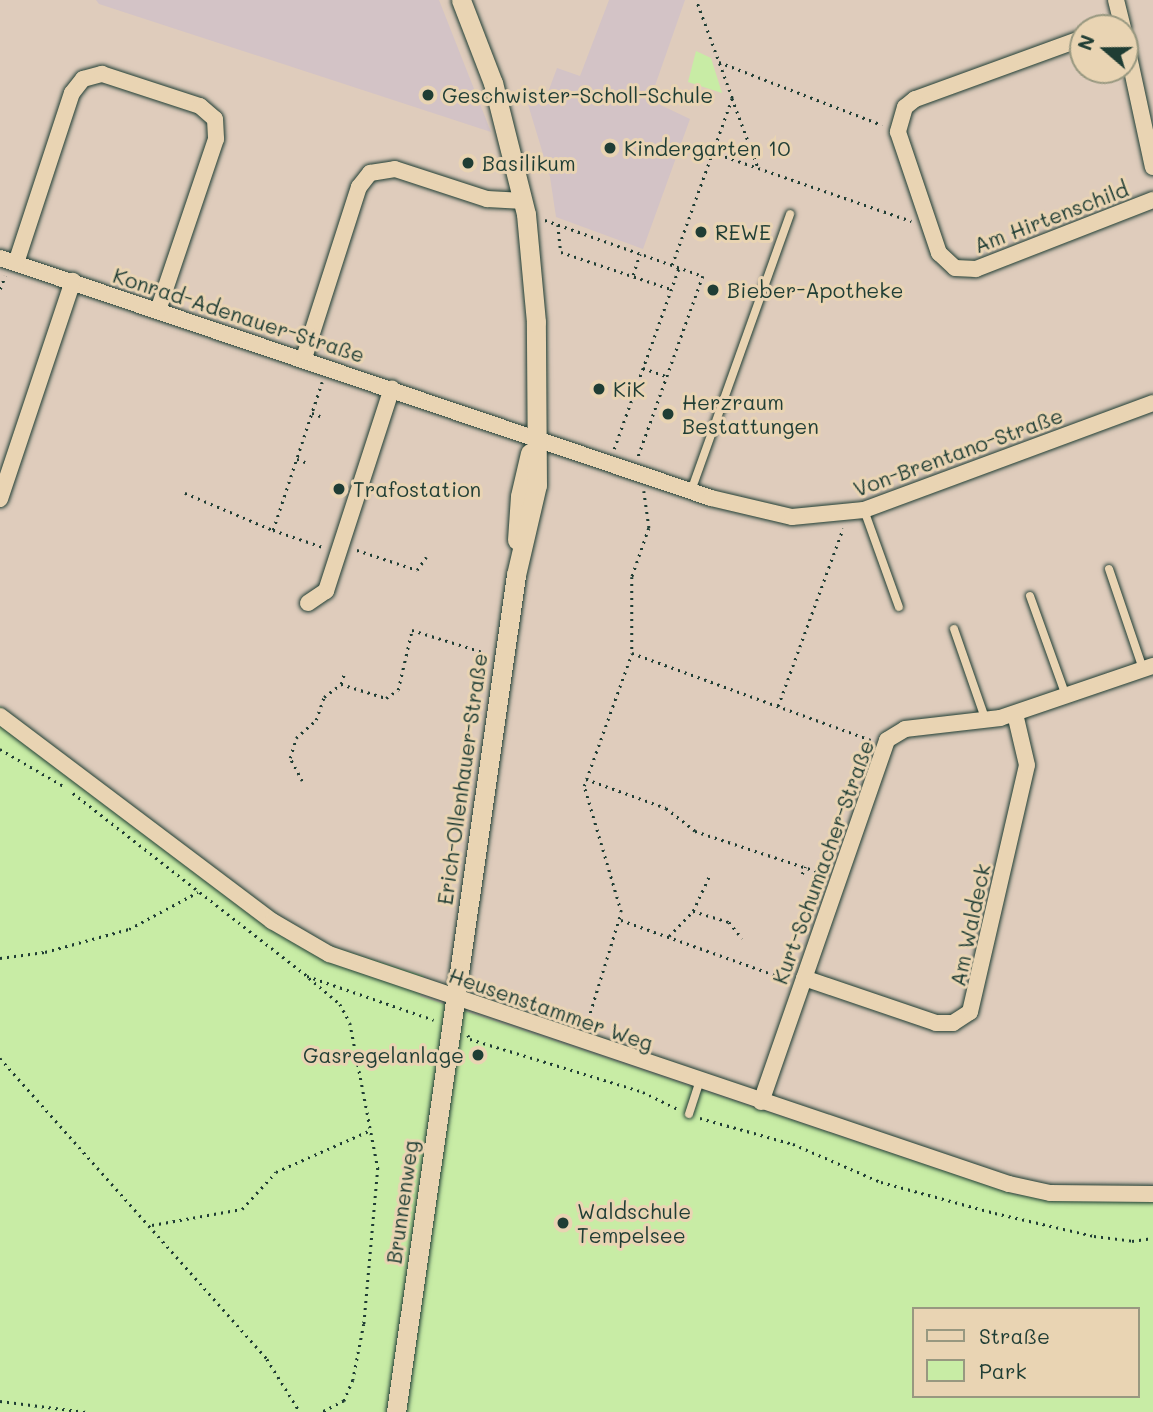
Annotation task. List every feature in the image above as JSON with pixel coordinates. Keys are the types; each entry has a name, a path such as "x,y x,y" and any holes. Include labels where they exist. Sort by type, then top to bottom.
{"street":[{"name":"Erich-Ollenhauer-Straße","path":"453,997 517,568 535,505 536,322 525,207 493,83 461,0"},
{"path":"898,132 902,111 915,99 1069,43"},
{"path":"8,260 72,93 83,79 102,74 200,106 215,119 216,139 158,310"},
{"path":"1133,84 1153,167"},
{"name":"Am Hirtenschild","path":"898,132 942,259 968,271 1153,200"},
{"path":"304,358 359,187 370,173 395,169 487,199 525,207"},
{"name":"Konrad-Adenauer-Straße","path":"8,260 534,435"},
{"path":"0,499 73,281"},
{"path":"307,603 326,591 392,388"},
{"name":"Von-Brentano-Straße","path":"534,435 649,477 767,513 848,513 864,510 1153,402"},
{"name":"Kurt-Schumacher-Straße","path":"761,1102 884,745 905,729 986,722 1148,668"},
{"name":"Am Waldeck","path":"802,981 936,1023 953,1023 970,1012 1027,765 1015,714"},
{"name":"Heusenstammer Weg","path":"0,716 302,941 580,1041 1027,1189 1153,1194"},
{"name":"Brunnenweg","path":"396,1412 453,997"}],"lane":[{"path":"691,491 790,214"},
{"path":"864,510 899,607"},
{"path":"1109,569 1148,668"},
{"path":"1030,596 1066,696"},
{"path":"954,629 986,722"},
{"path":"689,1114 700,1081"}],"path":[{"path":"696,0 758,168"},
{"path":"719,62 898,132"},
{"path":"672,265 732,98"},
{"path":"712,152 930,228"},
{"path":"525,207 558,225 703,275 633,471"},
{"path":"558,225 561,252 671,289"},
{"path":"632,275 640,254"},
{"path":"609,462 679,267"},
{"path":"273,530 327,366"},
{"path":"643,368 667,376"},
{"path":"312,413 320,416"},
{"path":"297,459 305,461"},
{"path":"580,1041 621,920 586,791 586,779 632,653 632,584 649,528 642,501 649,477"},
{"path":"185,493 273,530 417,570 426,557"},
{"path":"282,504 289,506"},
{"path":"778,706 848,513"},
{"path":"341,684 386,698 398,690 412,630 503,658"},
{"path":"632,653 884,745"},
{"path":"302,781 290,758 296,738 316,720 324,697 341,684 344,674"},
{"path":"377,695 379,690"},
{"path":"586,779 666,808 695,831 762,857 805,867 837,879"},
{"path":"802,874 805,867"},
{"path":"668,937 693,911 709,876"},
{"path":"0,958 35,954 129,929 198,892"},
{"path":"693,911 729,922 742,938"},
{"path":"621,920 802,981"},
{"path":"307,976 346,1012 369,1101 378,1168 365,1324 350,1393 322,1412"},
{"path":"450,1021 465,1026 470,1039 588,1073 738,1132 793,1144 895,1186 1094,1236 1132,1241 1153,1238"},
{"path":"0,1058 267,1359 300,1412"},
{"path":"150,1226 242,1209 276,1172 371,1130"},
{"path":"0,1401 86,1412"}],"shaded area":[{"name":"Geschwister-Scholl-Schule","path":"96,0 439,0 491,132 99,4"},
{"name":"Kindergarten 10","path":"609,0 685,0 650,100 690,119 643,249 556,217 550,177 523,88 547,95 557,68 580,76"}],"green space":[{"path":"696,51 711,58 722,93 688,82"},
{"path":"0,706 289,924 328,945 424,976 420,996 1017,1195 1153,1202 1153,1412 0,1412"}],"place":[{"name":"Geschwister-Scholl-Schule","path":"428,95"},
{"name":"Kindergarten 10","path":"610,148"},
{"name":"Basilikum","path":"468,163"},
{"name":"REWE","path":"701,232"},
{"name":"Bieber-Apotheke","path":"713,290"},
{"name":"KiK","path":"599,389"},
{"name":"Herzraum Bestattungen","path":"668,414"},
{"name":"Trafostation","path":"339,489"},
{"name":"Gasregelanlage","path":"478,1055"},
{"name":"Waldschule Tempelsee","path":"563,1223"}]}
